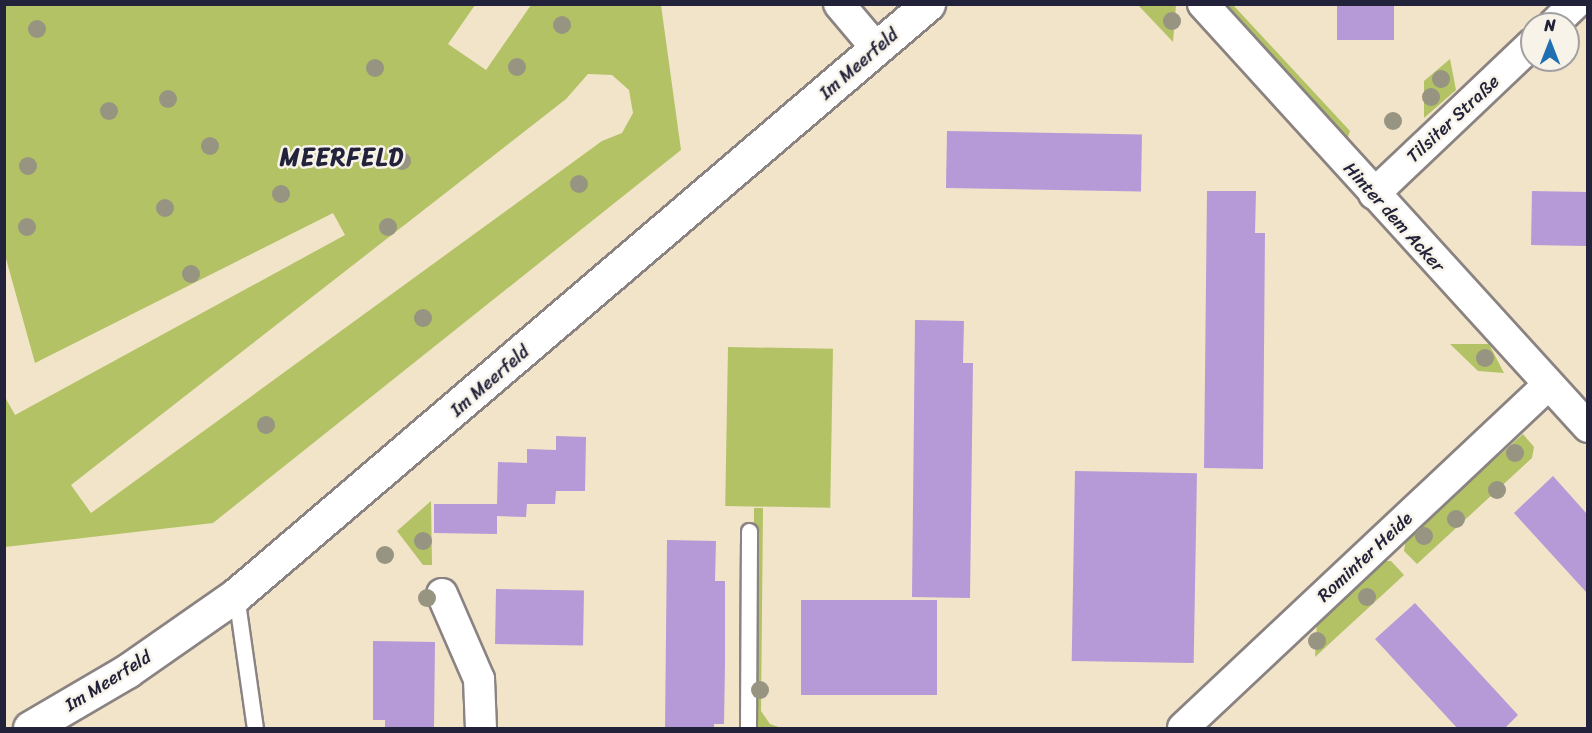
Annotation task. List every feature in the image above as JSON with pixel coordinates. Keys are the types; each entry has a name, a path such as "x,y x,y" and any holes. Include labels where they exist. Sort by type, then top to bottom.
{"street":[{"path":"839,4 877,49"},
{"name":"Im Meerfeld","path":"30,729 127,671 236,595 928,4"},
{"name":"Hinter dem Acker","path":"1203,4 1548,386 1587,426"},
{"name":"Tilsiter Straße","path":"1374,194 1520,55"},
{"name":"Rominter Heide","path":"1182,729 1548,386"},
{"path":"442,594 479,679 481,729"}],"lane":[{"path":"748,729 749,531"},
{"path":"236,595 255,729"}],"green space":[{"path":"5,4 475,5 448,44 486,70 531,5 661,5 681,150 213,523 5,547 5,397 15,415 345,235 333,213 35,363 5,255","holes":["588,74 612,75 629,90 633,113 622,133 602,141 91,513 71,485 566,99"]},
{"path":"1138,5 1176,5 1173,42"},
{"path":"1219,5 1233,5 1350,131 1347,140"},
{"path":"1450,59 1456,90 1424,118 1424,81"},
{"path":"1450,344 1489,344 1504,373 1478,371"},
{"path":"728,347 833,349 830,508 725,506"},
{"path":"1523,434 1534,447 1532,458 1417,564 1404,551 1406,538"},
{"path":"431,501 432,565 423,565 397,531"},
{"path":"754,508 763,508 761,711 770,724 781,728 753,728"},
{"path":"1380,561 1391,561 1404,575 1315,657 1317,621"}],"building":[{"path":"1337,4 1394,4 1394,40 1337,40"},
{"path":"947,131 1142,134 1141,191 946,188"},
{"path":"1207,191 1256,191 1255,233 1265,233 1263,469 1204,468"},
{"path":"1532,191 1587,192 1586,246 1531,245"},
{"path":"915,320 964,321 963,363 973,363 970,598 912,597"},
{"path":"556,436 586,437 585,491 556,491 555,504 527,504 526,517 497,516 497,534 434,533 434,504 497,504 498,462 527,463 527,449 556,450"},
{"path":"1075,471 1197,473 1194,663 1072,661"},
{"path":"1553,476 1587,514 1587,593 1514,513"},
{"path":"667,540 716,541 715,581 725,581 725,664 724,724 714,724 714,729 665,729"},
{"path":"496,589 584,591 583,646 495,644"},
{"path":"801,600 937,600 937,695 801,695"},
{"path":"1415,603 1518,715 1504,729 1458,729 1375,639"},
{"path":"373,641 435,642 434,729 385,729 385,720 373,720"}],"district":[{"name":"MEERFELD","path":"342,158"}]}
